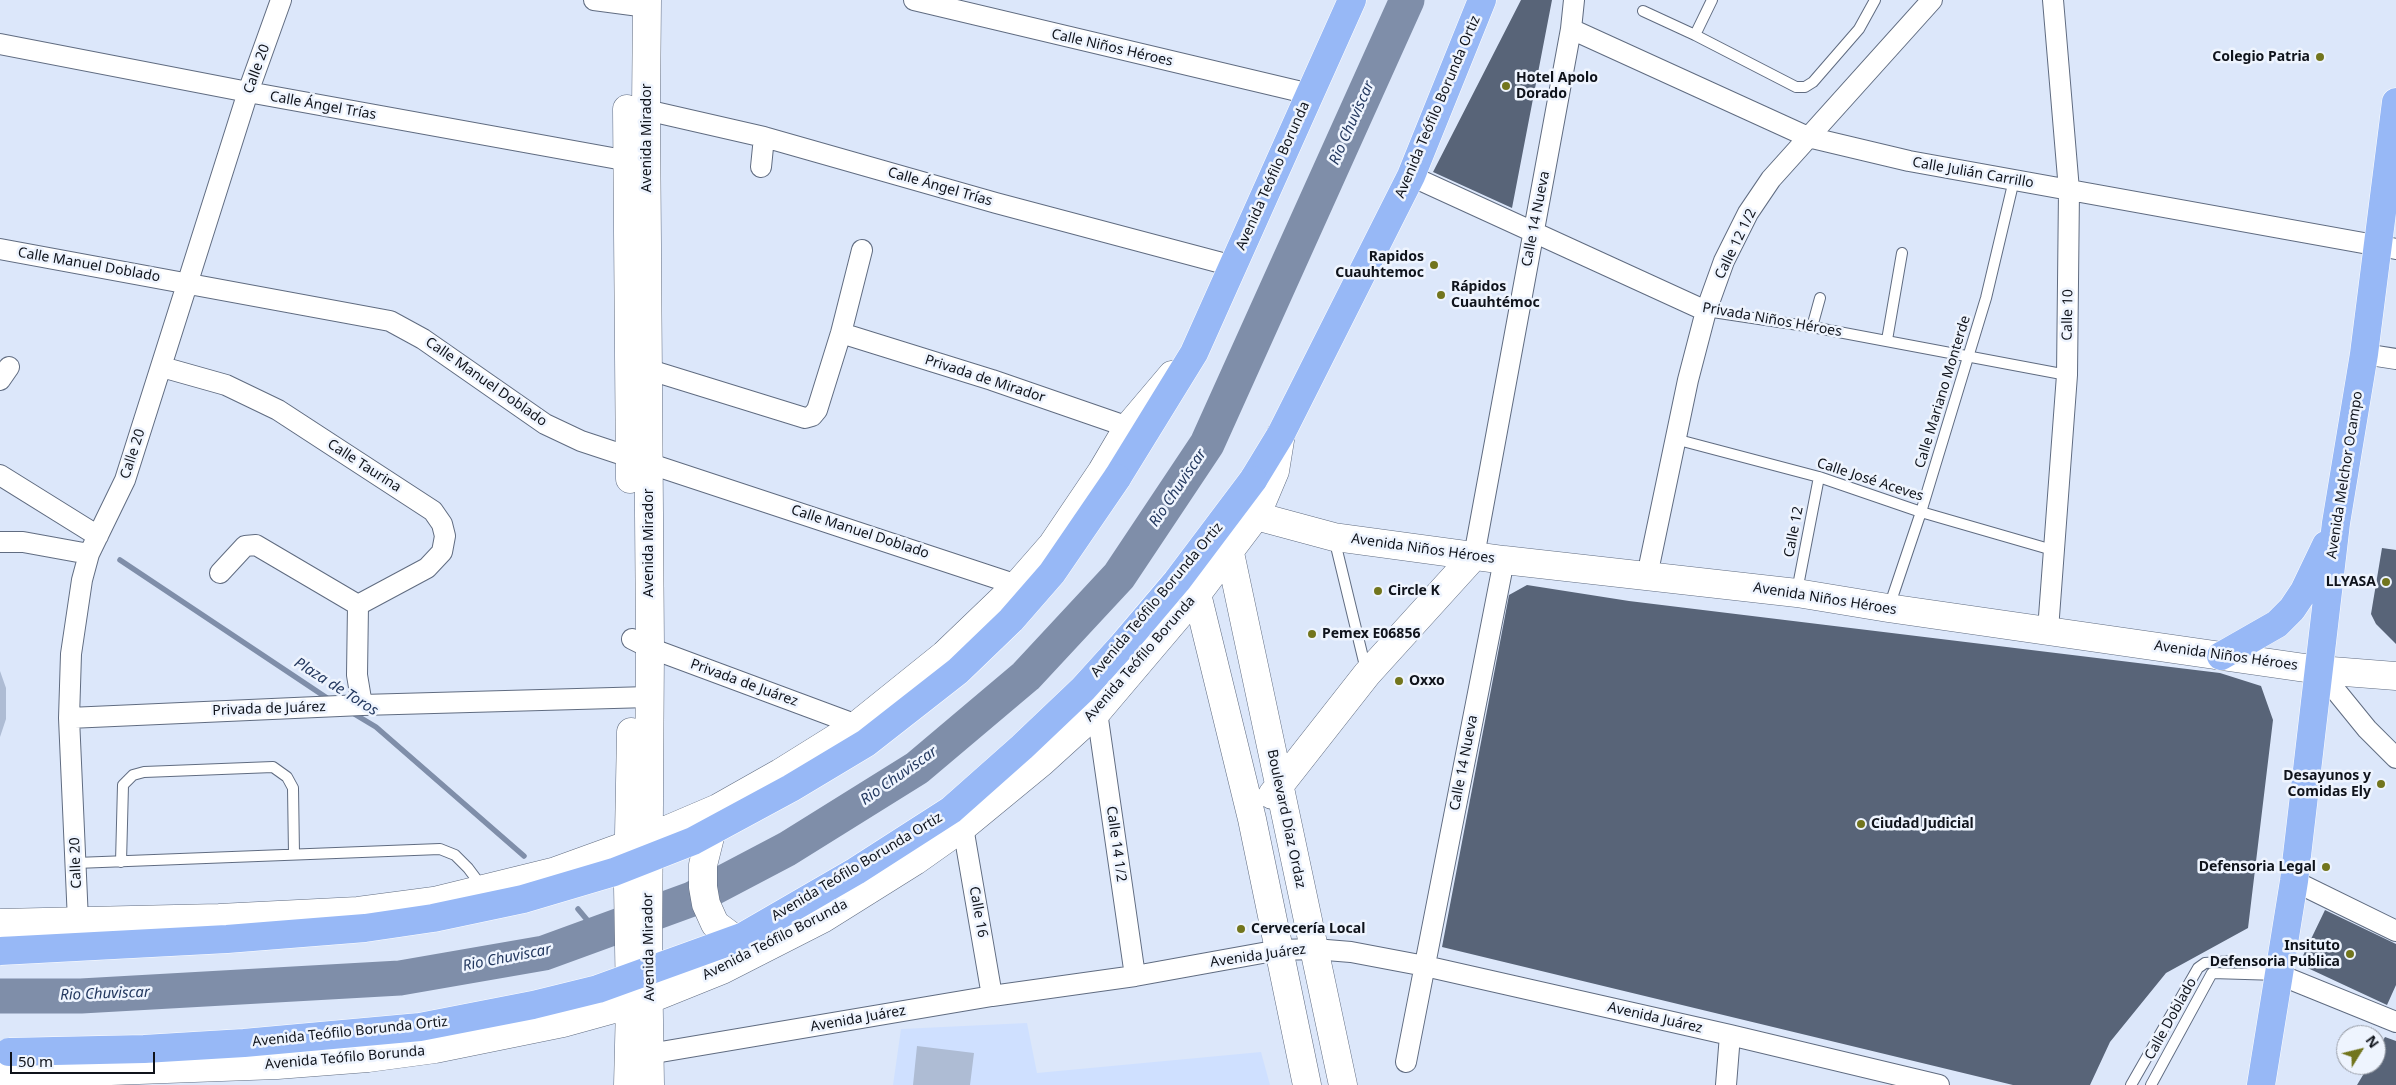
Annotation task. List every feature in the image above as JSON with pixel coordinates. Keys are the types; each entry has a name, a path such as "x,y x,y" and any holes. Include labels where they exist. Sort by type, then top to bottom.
{"main road":[{"name":"Avenida Teófilo Borunda","path":"0,951 257,937 365,928 433,918 532,896 614,872 693,841 791,788 866,743 958,671 1011,620 1052,573 1117,478 1194,353 1352,0"},
{"name":"Avenida Teófilo Borunda Ortiz","path":"3,1060 244,1043 420,1027 533,1005 598,989 742,937 856,871 951,810 1083,689 1176,581 1253,480 1281,434 1411,176 1482,0"},
{"name":"Avenida Mirador","path":"637,162 646,110 638,3"},
{"name":"Avenida Mirador","path":"628,1085 639,1056 640,1002 638,959 641,644 637,162 638,3"},
{"name":"Avenida Melchor Ocampo","path":"2268,1076 2280,972 2294,881 2336,523 2364,354 2386,247 2396,102"},
{"name":"Avenida Teófilo Borunda","path":"0,923 220,918 358,911 434,901 556,871 639,841 718,808 780,773 857,725 944,655 1017,585 1052,545 1102,471 1128,427 1160,386 1194,353"},
{"name":"Avenida Teófilo Borunda","path":"3,1060 60,1080 368,1058 435,1049 563,1023 640,1002 722,970 824,918 915,861 963,827 1042,762 1097,712 1197,594 1230,553 1256,516 1275,471 1281,434"},
{"name":"Avenida Niños Héroes","path":"1256,516 1334,537 1504,560 1796,592 1888,608 2319,670 2396,676"},
{"path":"2221,656 2277,624 2292,608 2304,591 2336,523"},
{"name":"Boulevard Díaz Ordaz","path":"1230,553 1343,1085"},
{"path":"1252,819 1367,674 1474,556"},
{"path":"1197,594 1252,819 1307,1085"},
{"path":"718,808 703,865 702,887 706,904 715,924 735,939 758,952"},
{"name":"Avenida Mirador","path":"639,1056 650,1085"}],"street":[{"name":"Calle 20","path":"78,921 69,718 70,654 80,589 89,554 125,480 248,92 281,0"},
{"path":"594,0 638,3"},
{"name":"Calle Niños Héroes","path":"914,0 1310,94"},
{"name":"Calle 14 Nueva","path":"1474,556 1571,29 1574,0"},
{"name":"Calle 12 1/2","path":"1647,576 1675,439 1706,311 1724,261 1748,214 1771,179 1932,0"},
{"name":"Calle 10","path":"2048,630 2056,551 2066,375 2069,190 2054,0"},
{"name":"Calle Julián Carrillo","path":"1571,29 1808,138 1909,162 2386,247"},
{"name":"Calle Ángel Trías","path":"0,44 248,92 637,162"},
{"name":"Calle Ángel Trías","path":"646,110 764,137 996,203 1233,266"},
{"path":"762,167 764,137"},
{"name":"Privada Niños Héroes","path":"1411,176 1706,311"},
{"name":"Calle Manuel Doblado","path":"0,249 397,324 423,339 545,424 580,441 1017,585"},
{"path":"639,367 805,418 812,416 817,410 841,333 862,250"},
{"name":"Privada de Mirador","path":"841,333 992,380 1128,427"},
{"path":"2364,354 2396,359"},
{"name":"Calle Taurina","path":"162,367 226,385 271,407 433,511 442,524 445,536 442,552 426,568 358,605"},
{"path":"0,475 98,536"},
{"path":"0,542 23,542 89,554"},
{"path":"220,573 245,546 256,545 358,605 357,675 362,705"},
{"name":"Calle 14 Nueva","path":"1406,1062 1504,560"},
{"name":"Privada de Juárez","path":"641,644 857,725"},
{"path":"2319,670 2367,729 2396,758"},
{"name":"Privada de Juárez","path":"69,718 362,705 640,697"},
{"name":"Calle 14 1/2","path":"1097,712 1135,976"},
{"name":"Calle 16","path":"963,827 992,996"},
{"path":"2294,881 2396,931"},
{"name":"Avenida Juárez","path":"639,1056 992,996 1135,976 1279,950 1314,948 1351,952 1425,966 1730,1035 1939,1085"},
{"path":"2280,972 2396,1022"},
{"path":"1726,1085 1730,1035"}],"lane":[{"path":"1695,35 1712,0"},
{"path":"1642,11 1695,35 1796,87 1805,87 1813,82 1858,29 1874,0"},
{"name":"Calle Mariano Monterde","path":"1888,608 1921,512 1986,298 2014,180"},
{"path":"1887,340 1902,253"},
{"path":"1812,327 1820,298"},
{"name":"Privada Niños Héroes","path":"1706,311 1887,340 2066,375"},
{"name":"Calle José Aceves","path":"1675,439 1819,477 1921,512 2056,551"},
{"name":"Calle 12","path":"1796,592 1819,477"},
{"path":"1334,537 1367,674"},
{"path":"121,862 123,785 133,775 144,772 273,767 287,777 293,788 294,854"},
{"path":"76,863 440,849 455,855 468,868 484,890"},
{"path":"2131,1085 2198,968 2205,963 2232,961 2280,972"},
{"name":"Calle Doblado","path":"2151,1085 2212,973 2280,972"}],"shaded area":[{"path":"0,671 6,688 6,719 0,737"},
{"path":"1027,1023 1037,1073 1261,1052 1270,1085 893,1085 901,1029"},
{"path":"917,1046 974,1053 970,1085 913,1085"}],"building":[{"name":"Hotel Apolo Dorado","path":"1521,0 1552,0 1512,208 1433,172"},
{"name":"LLYASA","path":"2382,548 2396,550 2396,644 2376,624 2371,614"},
{"name":"Ciudad Judicial","path":"1527,585 1629,601 2220,673 2261,686 2273,720 2248,928 2166,973 2110,1042 2090,1085 2013,1085 1442,947 1509,595"},
{"name":"Insituto Defensoria Publica","path":"2325,910 2396,944 2396,985 2387,1005 2299,964"},
{"path":"2386,1037 2396,1041 2396,1085 2357,1085 2363,1075 2386,1075"}],"waterway":[{"name":"Rio Chuviscar","path":"0,996 81,996 400,978 544,953 692,899 787,849 917,768 1026,676 1119,576 1207,444 1407,0"},
{"name":"Plaza de Toros","path":"120,560 330,700"},
{"name":"Plaza de Toros","path":"351,712 376,727 524,856"},
{"name":"Plaza de Toros","path":"578,909 598,933"}],"place":[{"name":"Colegio Patria","path":"2320,57"},
{"name":"Hotel Apolo Dorado","path":"1506,86"},
{"name":"Rapidos Cuauhtemoc","path":"1434,265"},
{"name":"Rápidos Cuauhtémoc","path":"1441,295"},
{"name":"LLYASA","path":"2386,582"},
{"name":"Circle K","path":"1378,591"},
{"name":"Pemex E06856","path":"1312,634"},
{"name":"Oxxo","path":"1399,681"},
{"name":"Desayunos y Comidas Ely","path":"2381,784"},
{"name":"Ciudad Judicial","path":"1861,824"},
{"name":"Defensoria Legal","path":"2326,867"},
{"name":"Cervecería Local","path":"1241,929"},
{"name":"Insituto Defensoria Publica","path":"2350,954"}]}
